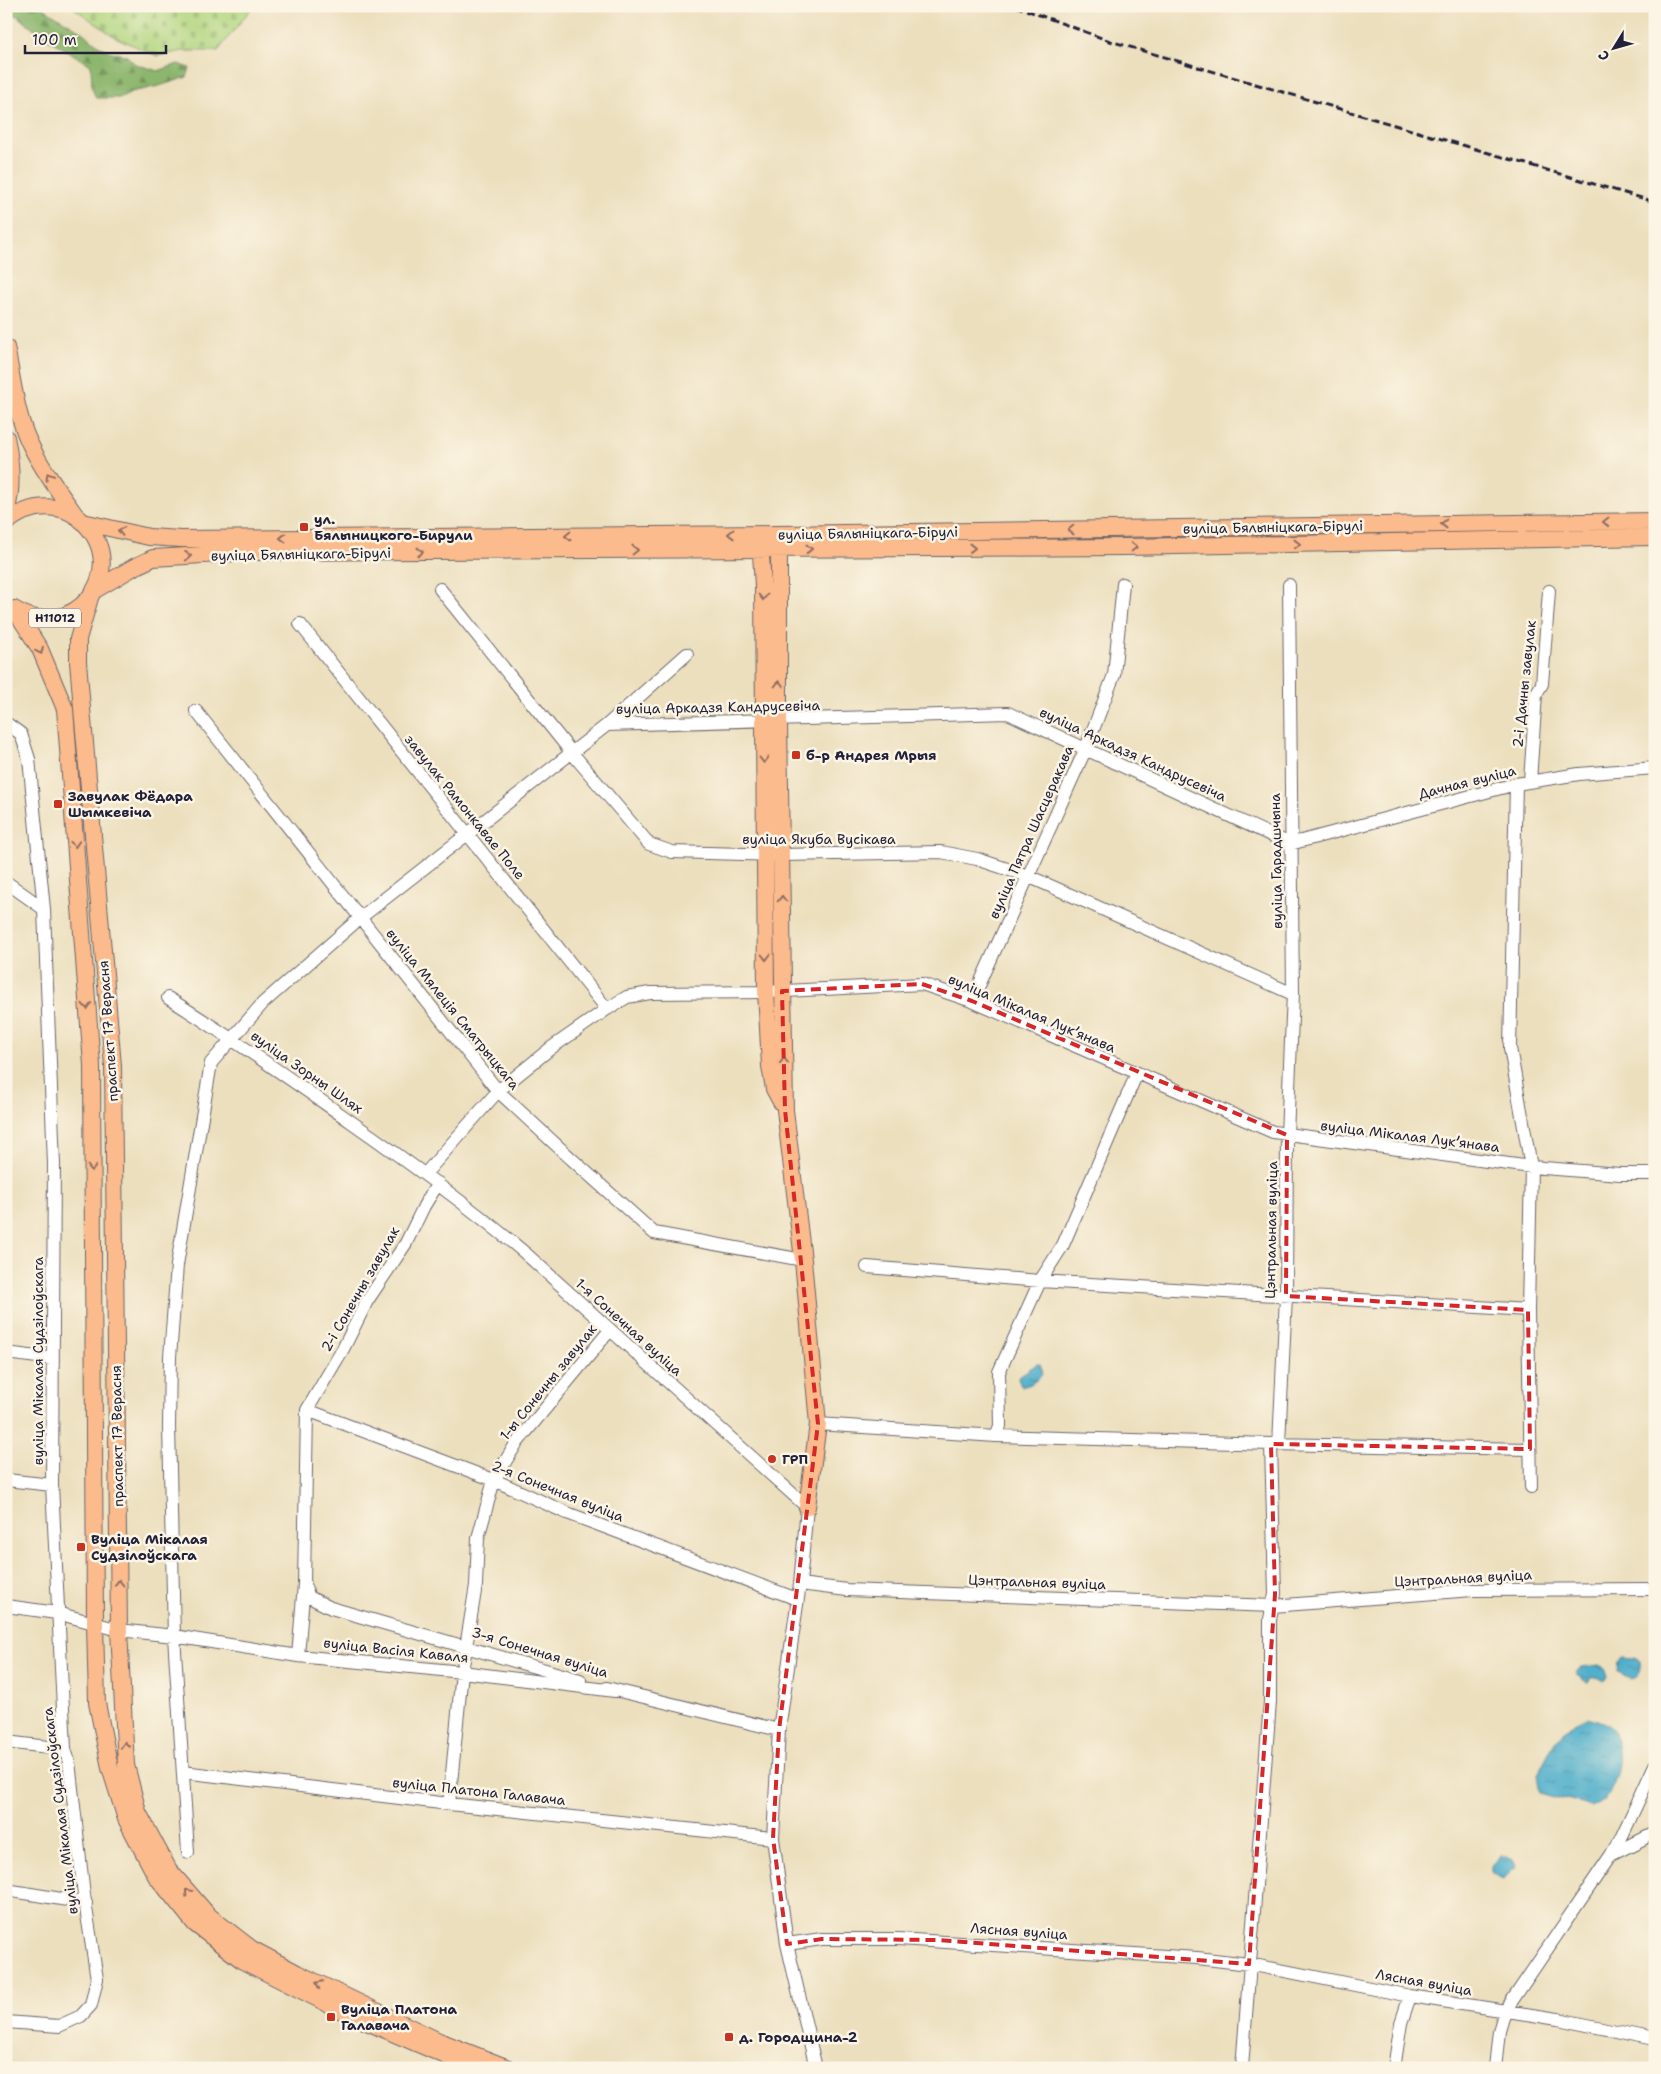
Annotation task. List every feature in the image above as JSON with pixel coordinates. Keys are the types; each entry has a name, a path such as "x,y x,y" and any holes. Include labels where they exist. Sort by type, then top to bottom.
{"main road":[{"path":"6,347 21,419 31,447 54,486 80,519"},
{"path":"6,437 10,454 10,500 6,513"},
{"name":"Н11012","path":"6,523 23,512 41,507 59,509 80,519"},
{"name":"вуліца Бялыніцкага-Бірулі","path":"80,519 149,536 182,539 760,541 1134,547 1655,537"},
{"name":"праспект 17 Верасня","path":"80,519 95,537 101,554 101,573 92,594 78,639 78,662 113,1066 119,1630 126,1765 138,1812 169,1870 208,1915 252,1949 297,1973 439,2041 508,2068"},
{"name":"вуліца Бялыніцкага-Бірулі","path":"779,542 1655,521"},
{"path":"760,541 771,721 782,855 770,1066 774,1089 785,1110 803,1260 818,1424 807,1507"},
{"name":"вуліца Бялыніцкага-Бірулі","path":"92,594 134,567 152,558 252,552 395,553 760,541"},
{"path":"774,992 765,855 779,542"},
{"name":"Н11012","path":"9,605 32,617 59,618 76,610 92,594"},
{"name":"праспект 17 Верасня","path":"9,605 40,649 65,709 92,1065 95,1623 98,1704 110,1768 126,1819 156,1876 195,1924 243,1961 346,2013 474,2068"}],"street":[{"name":"вуліца Пятра Шасцеракава","path":"972,1001 1086,748 1114,675 1123,584"},
{"name":"вуліца Гарадшчына","path":"1287,1135 1293,994 1290,844 1289,585"},
{"name":"вуліца Якуба Вусікава","path":"440,589 572,753 649,844 672,852 765,855 941,852 977,860 1028,876 1293,994"},
{"name":"2-і Дачны завулак","path":"1530,781 1536,694 1542,684 1548,591"},
{"name":"завулак Рамонкавае Поле","path":"300,624 607,1008"},
{"path":"607,725 687,654"},
{"name":"вуліца Мялеція Сматрыцкага","path":"196,710 498,1091 654,1233 803,1260"},
{"name":"вуліца Аркадзя Кандрусевіча","path":"232,1037 263,1003 360,918 607,725 1008,713 1290,844"},
{"name":"вуліца Мікалая Судзілоўскага","path":"6,723 21,734 29,759 44,909 54,1164 52,1485 57,1613 66,1749 97,1979 91,2005 82,2016 59,2026 6,2022"},
{"name":"Дачная вуліца","path":"1290,844 1530,781 1579,774 1655,768"},
{"path":"1516,784 1510,1048 1531,1167 1528,1310 1531,1487"},
{"path":"6,882 44,909"},
{"name":"вуліца Мікалая Лукʼянава","path":"425,1174 498,1091 551,1048 607,1008 627,997 650,993 774,992 922,984 972,1001 1273,1132 1531,1167 1620,1174 1655,1174"},
{"name":"вуліца Зорны Шлях","path":"168,998 232,1037 425,1174"},
{"path":"188,1852 174,1636 169,1427 170,1357 177,1265 211,1063 232,1037"},
{"path":"996,1436 1000,1426 999,1372 1040,1281 1063,1245 1137,1073"},
{"name":"Цэнтральная вуліца","path":"1249,1964 1270,1702 1270,1619 1275,1594 1275,1444 1286,1296 1287,1135"},
{"name":"1-я Сонечная вуліца","path":"425,1174 525,1253 807,1507"},
{"name":"2-і Сонечны завулак","path":"307,1410 367,1301 406,1243 427,1200 438,1183"},
{"path":"867,1267 1040,1281 1528,1310"},
{"name":"1-ы Сонечны завулак","path":"449,1804 462,1672 476,1585 479,1528 494,1480 516,1444 610,1330"},
{"path":"6,1353 53,1359"},
{"path":"298,1656 304,1584 307,1410"},
{"name":"2-я Сонечная вуліца","path":"307,1410 494,1480 567,1513 797,1599"},
{"path":"818,1424 996,1436 1530,1449"},
{"path":"6,1480 52,1485"},
{"path":"807,1507 800,1584 779,1730 773,1838 787,1944 816,2068"},
{"name":"3-я Сонечная вуліца","path":"304,1584 309,1597 330,1608 467,1646 615,1691 779,1730"},
{"name":"Цэнтральная вуліца","path":"800,1584 847,1590 1272,1606 1472,1590 1655,1589"},
{"name":"вуліца Васіля Каваля","path":"6,1606 57,1613 119,1630 174,1636 298,1656 462,1672 615,1691"},
{"path":"6,1742 66,1749"},
{"path":"1495,2068 1499,2032 1505,2011 1611,1855 1622,1836 1655,1765"},
{"name":"вуліца Платона Галавача","path":"183,1772 449,1804 773,1838"},
{"path":"1611,1855 1655,1833"},
{"path":"6,1890 86,1903"},
{"name":"Лясная вуліца","path":"787,1944 822,1939 937,1940 1197,1958 1249,1964 1410,1996 1558,2019 1655,2039"},
{"path":"1242,2068 1249,1964"},
{"path":"1394,2068 1400,2029 1410,1996"}],"highlighted area":[{"path":"922,984 972,1001 1287,1135 1286,1296 1528,1310 1530,1449 1271,1444 1275,1594 1249,1964 937,1940 822,1939 787,1944 773,1838 779,1730 818,1424 785,1110 782,991"}],"green space":[{"path":"14,6 40,6 79,30 105,50 127,56 135,64 158,71 178,64 190,68 187,77 131,92 119,98 96,98 92,88 91,65 51,41 10,11"},
{"path":"71,6 253,6 218,51 183,51 157,56 115,37"}],"water":[{"path":"1037,1364 1040,1365 1043,1373 1030,1384 1021,1386 1018,1379 1019,1376"},
{"path":"1622,1658 1634,1659 1640,1662 1637,1675 1630,1678 1618,1672 1619,1662"},
{"path":"1599,1665 1605,1668 1608,1677 1606,1681 1599,1678 1590,1678 1589,1683 1575,1673 1582,1667"},
{"path":"1588,1717 1609,1726 1614,1733 1619,1751 1618,1771 1612,1789 1604,1799 1592,1807 1540,1793 1537,1775 1549,1752 1566,1728"},
{"path":"1502,1855 1512,1860 1516,1868 1511,1870 1504,1879 1491,1873 1491,1867"}],"railway":[{"path":"1015,6 1110,41 1655,202"}],"place":[{"name":"ул. Бялыницкого-Бирули","path":"304,527"},
{"name":"б-р Андрея Мрыя","path":"796,755"},
{"name":"Завулак Фёдара Шымкевіча","path":"58,804"},
{"name":"ГРП","path":"772,1459"},
{"name":"Вуліца Мікалая Судзілоўскага","path":"81,1547"},
{"name":"Вуліца Платона Галавача","path":"331,2017"},
{"name":"д. Городщина-2","path":"729,2037"}]}
